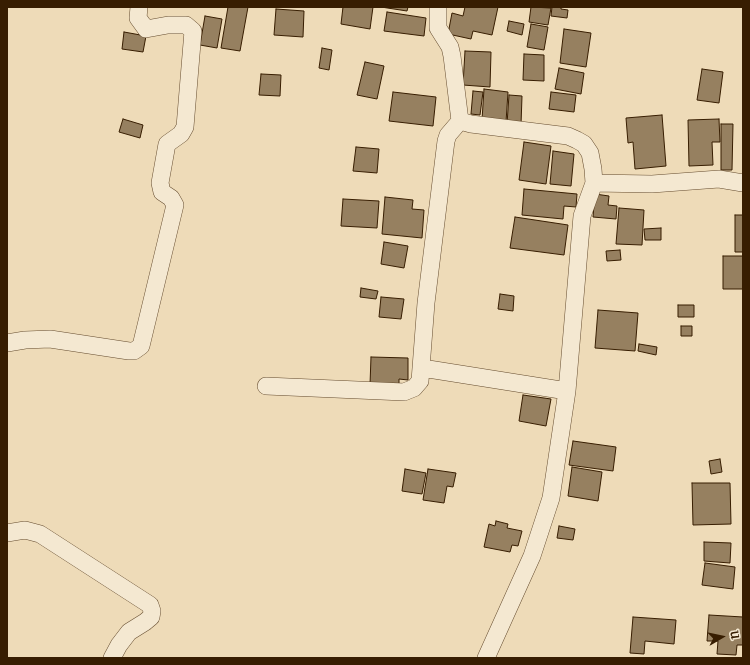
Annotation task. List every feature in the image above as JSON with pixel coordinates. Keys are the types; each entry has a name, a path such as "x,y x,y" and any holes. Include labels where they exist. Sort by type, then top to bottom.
{"street":[{"path":"7,343 26,340 50,340 128,351 134,351 141,346 175,206 171,198 162,192 160,183 167,144 181,134 185,127 193,31 186,25 168,25 146,29 138,18 138,7"},
{"path":"266,386 404,392 414,388 420,381 426,303 446,140 448,135 460,121 452,56 450,47 438,28 438,7"},
{"path":"460,121 471,124 568,136 577,140 584,144 590,153 594,183 582,216 567,391 551,498 532,556 486,658"},
{"path":"594,183 652,184 719,178 743,180"},
{"path":"422,368 567,391"},
{"path":"7,532 25,530 40,534 150,605 152,610 151,617 128,632 112,658"}],"building":[{"path":"228,7 248,7 240,51 221,48"},
{"path":"343,7 373,7 370,29 341,24"},
{"path":"381,7 408,7 407,11"},
{"path":"465,7 498,7 492,35 473,31 471,39 448,34 452,13 463,16"},
{"path":"531,7 551,8 548,25 529,22"},
{"path":"552,7 561,7 561,9 568,10 567,18 551,16"},
{"path":"276,9 304,11 303,37 274,35"},
{"path":"387,12 426,18 424,36 384,31"},
{"path":"205,16 222,19 217,48 200,45"},
{"path":"509,21 524,24 522,35 507,31"},
{"path":"531,24 548,27 544,50 527,47"},
{"path":"564,29 591,33 586,67 560,63"},
{"path":"124,32 146,36 143,52 122,49"},
{"path":"322,48 332,50 329,70 319,68"},
{"path":"465,51 491,52 490,87 463,85"},
{"path":"524,54 544,55 544,81 523,80"},
{"path":"365,62 384,66 377,99 357,95"},
{"path":"559,68 584,73 581,94 555,89"},
{"path":"702,69 723,72 719,103 697,100"},
{"path":"261,74 281,75 280,96 259,95"},
{"path":"484,89 508,92 506,122 482,120"},
{"path":"473,91 483,92 480,115 471,114"},
{"path":"393,92 436,97 433,126 389,121"},
{"path":"551,92 576,95 574,112 549,109"},
{"path":"509,95 522,96 521,125 507,124"},
{"path":"662,115 666,166 635,169 633,142 628,143 626,118"},
{"path":"123,119 143,125 140,138 119,132"},
{"path":"719,119 720,142 712,142 713,165 689,166 688,120"},
{"path":"721,124 733,124 732,170 721,170"},
{"path":"524,142 551,146 546,184 519,180"},
{"path":"356,147 379,149 377,173 353,171"},
{"path":"553,151 574,154 571,186 550,184"},
{"path":"524,189 577,194 576,207 564,206 563,219 522,215"},
{"path":"595,194 609,196 608,205 617,206 616,219 593,217"},
{"path":"385,197 413,200 412,209 424,210 422,238 382,234"},
{"path":"343,199 379,201 377,228 341,226"},
{"path":"619,208 644,210 642,245 616,244"},
{"path":"735,215 743,215 743,252 735,252"},
{"path":"515,217 568,225 564,255 510,248"},
{"path":"661,228 661,240 645,240 644,229"},
{"path":"384,242 408,246 404,268 381,264"},
{"path":"620,250 621,260 607,261 606,251"},
{"path":"723,256 743,256 743,289 723,289"},
{"path":"361,288 378,291 376,299 360,297"},
{"path":"500,294 514,296 513,311 498,309"},
{"path":"381,297 404,299 401,319 379,317"},
{"path":"678,305 694,305 694,317 678,317"},
{"path":"598,310 638,313 635,351 595,348"},
{"path":"681,326 692,326 692,336 681,336"},
{"path":"639,344 657,347 656,355 638,351"},
{"path":"371,357 408,358 408,380 399,379 399,385 370,385"},
{"path":"523,395 551,399 546,426 519,421"},
{"path":"573,441 616,447 613,471 569,465"},
{"path":"720,459 722,472 711,474 709,461"},
{"path":"572,467 602,472 598,501 568,496"},
{"path":"405,469 426,473 422,494 402,491"},
{"path":"428,469 456,473 453,487 447,486 444,503 423,500"},
{"path":"692,483 730,483 731,524 693,525"},
{"path":"496,521 508,524 507,528 522,531 518,546 512,545 510,552 484,547 489,524 495,526"},
{"path":"559,526 575,529 573,540 557,538"},
{"path":"704,542 731,543 730,563 704,561"},
{"path":"705,563 735,567 733,589 702,585"},
{"path":"709,615 743,617 743,645 737,645 736,655 717,654 718,641 707,641"},
{"path":"633,617 676,620 674,644 645,641 644,654 630,653"}]}
